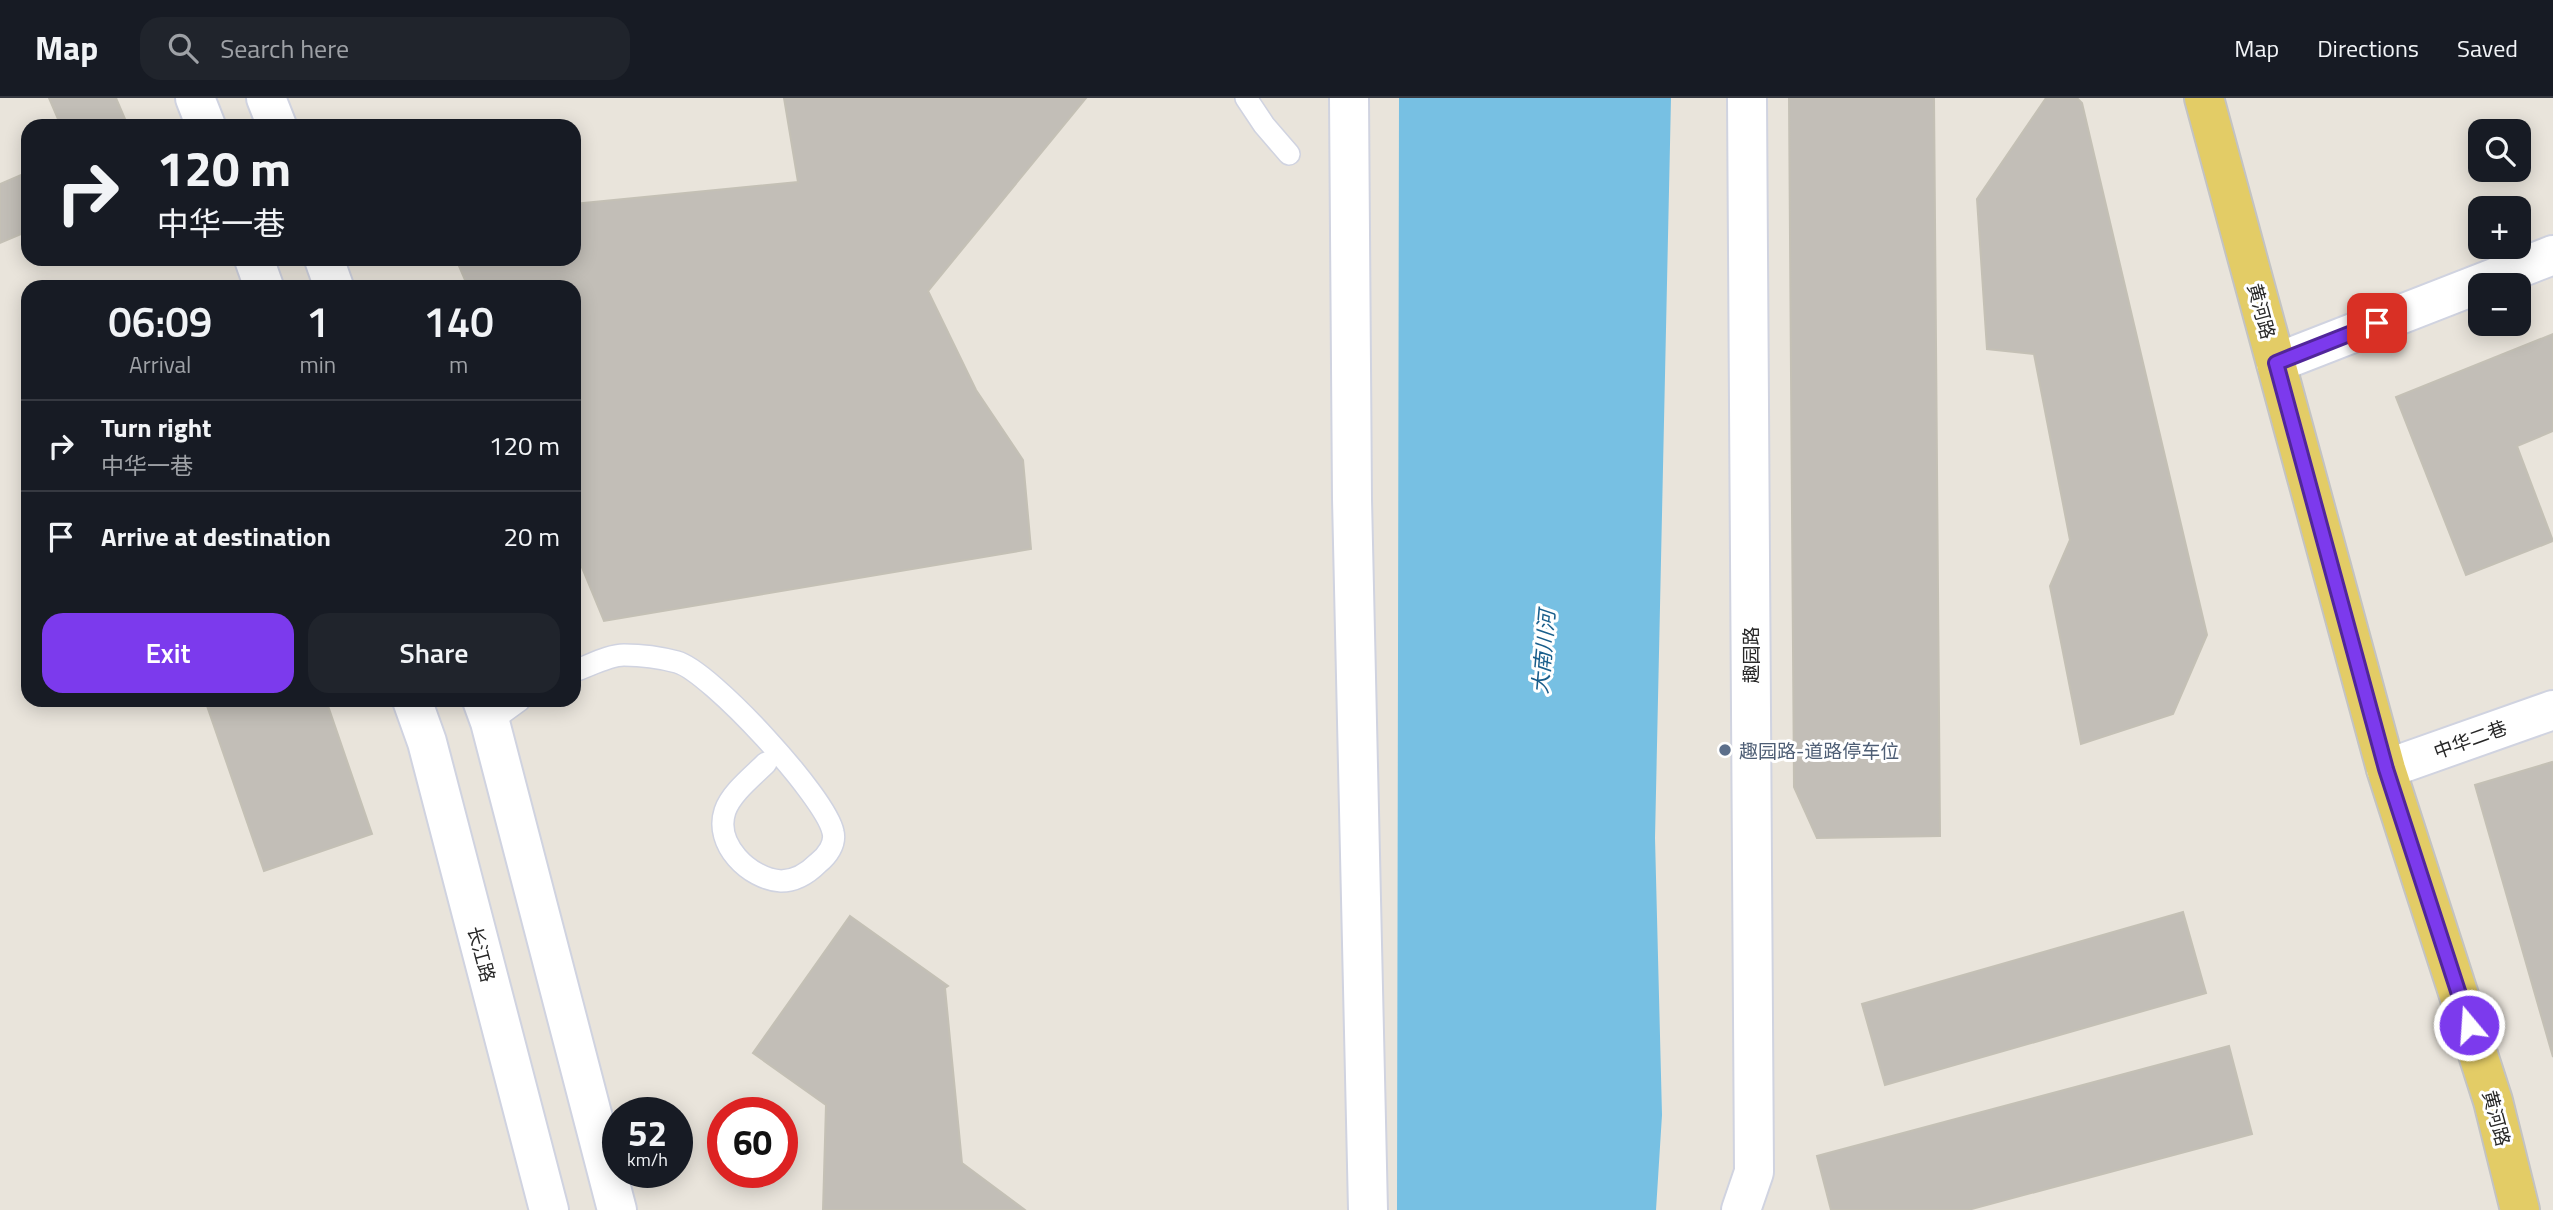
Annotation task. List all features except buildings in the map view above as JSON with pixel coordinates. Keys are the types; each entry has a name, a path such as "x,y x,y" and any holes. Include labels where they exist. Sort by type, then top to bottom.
{"main road":[{"name":"黄河路","path":"2204,98 2386,769 2493,1101 2520,1210"}],"street":[{"path":"195,98 203,119"},
{"path":"266,98 274,119"},
{"path":"1349,98 1353,513 1368,1210"},
{"name":"趣园路","path":"1741,1210 1754,1172 1747,98"},
{"path":"2276,363 2553,255"},
{"name":"长江路","path":"414,707 427,742 549,1210"},
{"name":"中华二巷","path":"2386,769 2553,710"},
{"path":"486,711 617,1210"}],"lane":[{"path":"1246,98 1264,125 1289,154"},
{"path":"581,669 622,654 679,662 725,696 792,768 822,806 834,832 834,844 820,862 801,877 782,881 761,877 741,863 728,846 724,829 725,812 737,793 766,763"}],"water":[{"name":"大南川河","path":"1399,98 1671,98 1655,838 1662,1115 1656,1210 1397,1210"}],"place":[{"name":"趣园路-道路停车位","path":"1725,750"}],"route":[{"path":"2377,323 2276,363 2386,769 2469,1025"}]}
